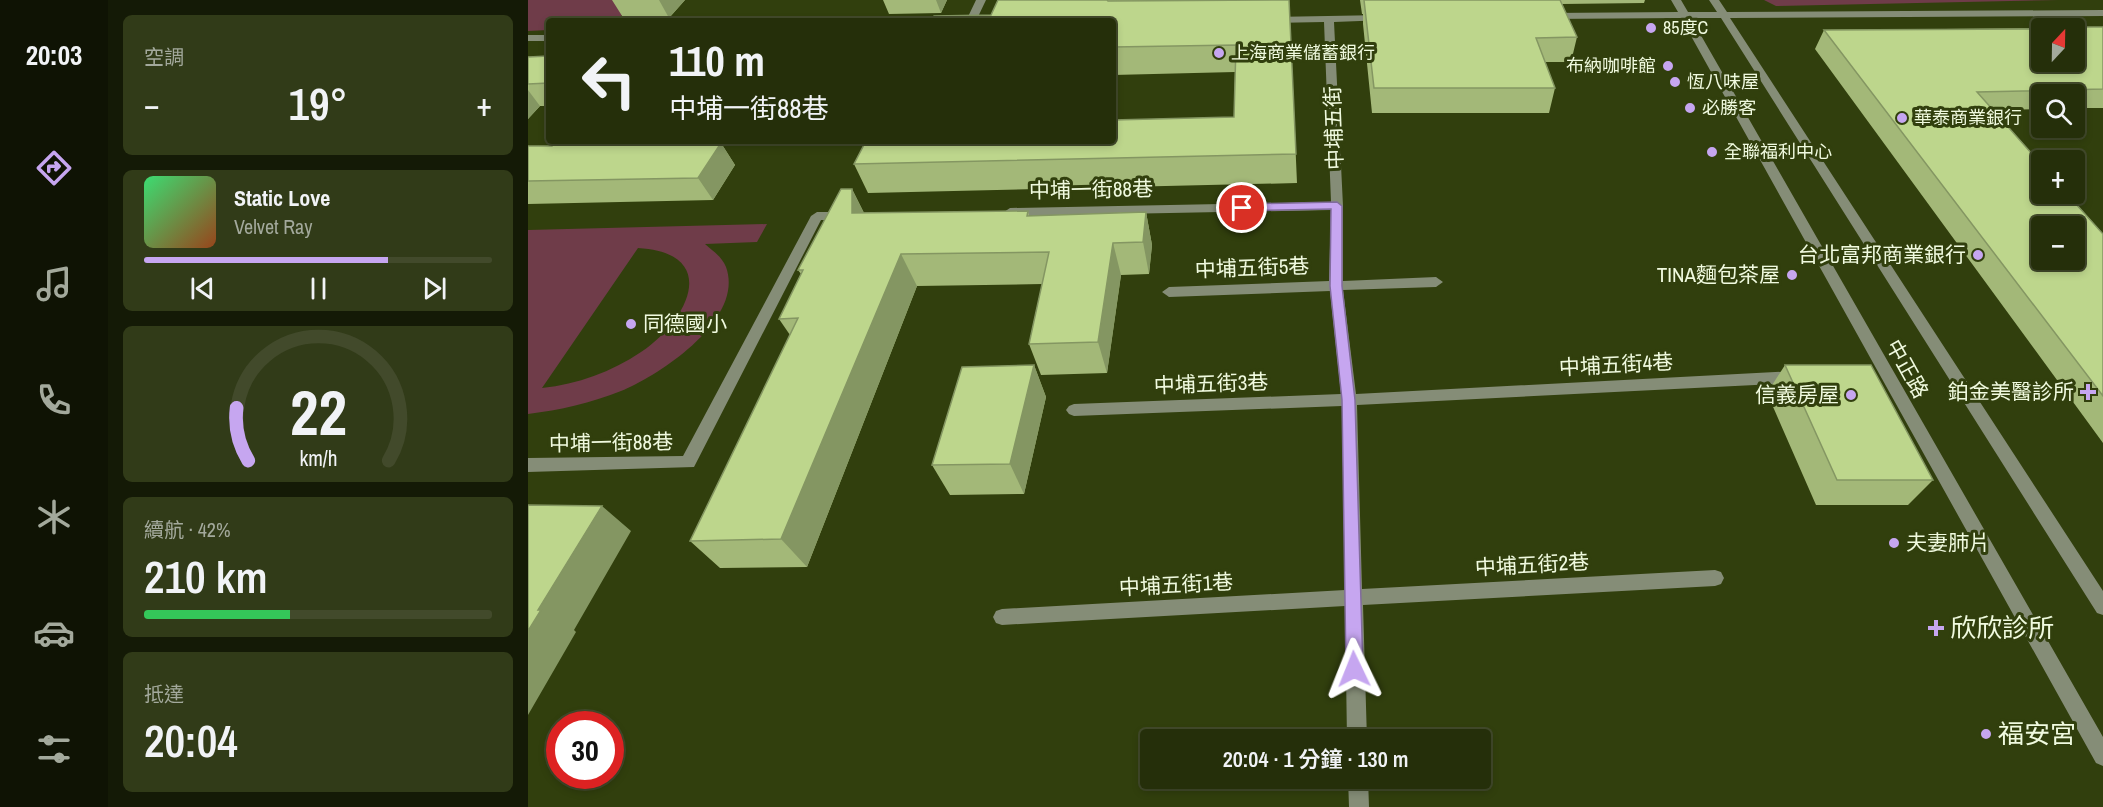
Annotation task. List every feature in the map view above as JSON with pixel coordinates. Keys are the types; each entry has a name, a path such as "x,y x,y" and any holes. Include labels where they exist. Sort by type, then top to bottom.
{"street":[{"path":"972,18 981,0"},
{"name":"中正路","path":"1677,0 1885,374 2103,756"},
{"name":"中正路","path":"1714,0 2103,607"},
{"path":"1532,16 2103,13"},
{"path":"1265,20 1389,18"},
{"name":"中埔五街","path":"1329,19 1337,206 1336,286 1349,400 1357,729"},
{"path":"528,38 546,38"},
{"name":"中埔一街88巷","path":"992,213 1337,206"},
{"name":"中埔一街88巷","path":"528,465 688,462 817,216 861,216"},
{"name":"中埔五街5巷","path":"1170,292 1436,282"},
{"path":"1865,374 1885,374"},
{"name":"中埔五街4巷","path":"1349,400 1808,376"},
{"name":"中埔五街3巷","path":"1074,410 1349,400"},
{"name":"中埔五街2巷","path":"1352,598 1715,578"},
{"name":"中埔五街1巷","path":"1002,617 1352,598"},
{"path":"1358,789 1359,807"}],"shaded area":[{"path":"528,0 637,0 619,18 546,18 546,30 528,31"},
{"path":"1764,0 2058,0 1776,6"},
{"path":"767,224 757,242 705,244 724,263 729,287 723,306 711,325 676,358 657,372 621,391 575,406 528,414 528,230","holes":["638,248 664,253 680,262 688,275 689,290 683,306 658,339 618,366 568,384 542,388"]}],"building":[{"path":"998,0 1289,0 1296,154 854,164 864,144 1116,144 1116,120 1234,117 1236,45 1116,47 1116,18 933,18 934,16 991,15"},
{"path":"1364,0 1560,0 1577,37 1536,38 1555,88 1374,88"},
{"path":"2085,27 2103,27 2103,89 2085,89 2085,84 2031,84 2031,91 1977,92 2031,153 2031,204 2076,204 2103,234 2103,396 1824,30 2031,29 2031,72 2085,72"},
{"path":"546,56 546,83 528,84 528,57"},
{"path":"554,144 720,144 698,178 528,181 528,146 552,146"},
{"path":"841,189 852,189 852,213 1028,211 1027,216 1146,212 1143,242 1113,243 1098,342 1029,344 1049,252 901,254 781,539 690,541 798,318 779,319 803,270 798,270"},
{"path":"1034,365 1010,464 932,465 962,367"},
{"path":"1785,365 1871,365 1933,480 1837,480"},
{"path":"528,505 602,506 538,610 541,610 528,631"}],"place":[{"name":"85度C","path":"1651,28"},
{"name":"上海商業儲蓄銀行","path":"1219,53"},
{"name":"布納咖啡館","path":"1668,66"},
{"name":"恆八味屋","path":"1675,82"},
{"name":"必勝客","path":"1690,108"},
{"name":"華泰商業銀行","path":"1902,118"},
{"name":"全聯福利中心","path":"1712,152"},
{"name":"台北富邦商業銀行","path":"1978,255"},
{"name":"TINA麵包茶屋","path":"1792,275"},
{"name":"同德國小","path":"631,324"},
{"name":"鉑金美醫診所","path":"2088,392"},
{"name":"信義房屋","path":"1851,395"},
{"name":"夫妻肺片","path":"1894,543"},
{"name":"欣欣診所","path":"1936,628"},
{"name":"福安宮","path":"1986,734"}],"route":[{"path":"1242,208 1337,206 1336,286 1349,400 1354,669"}]}
